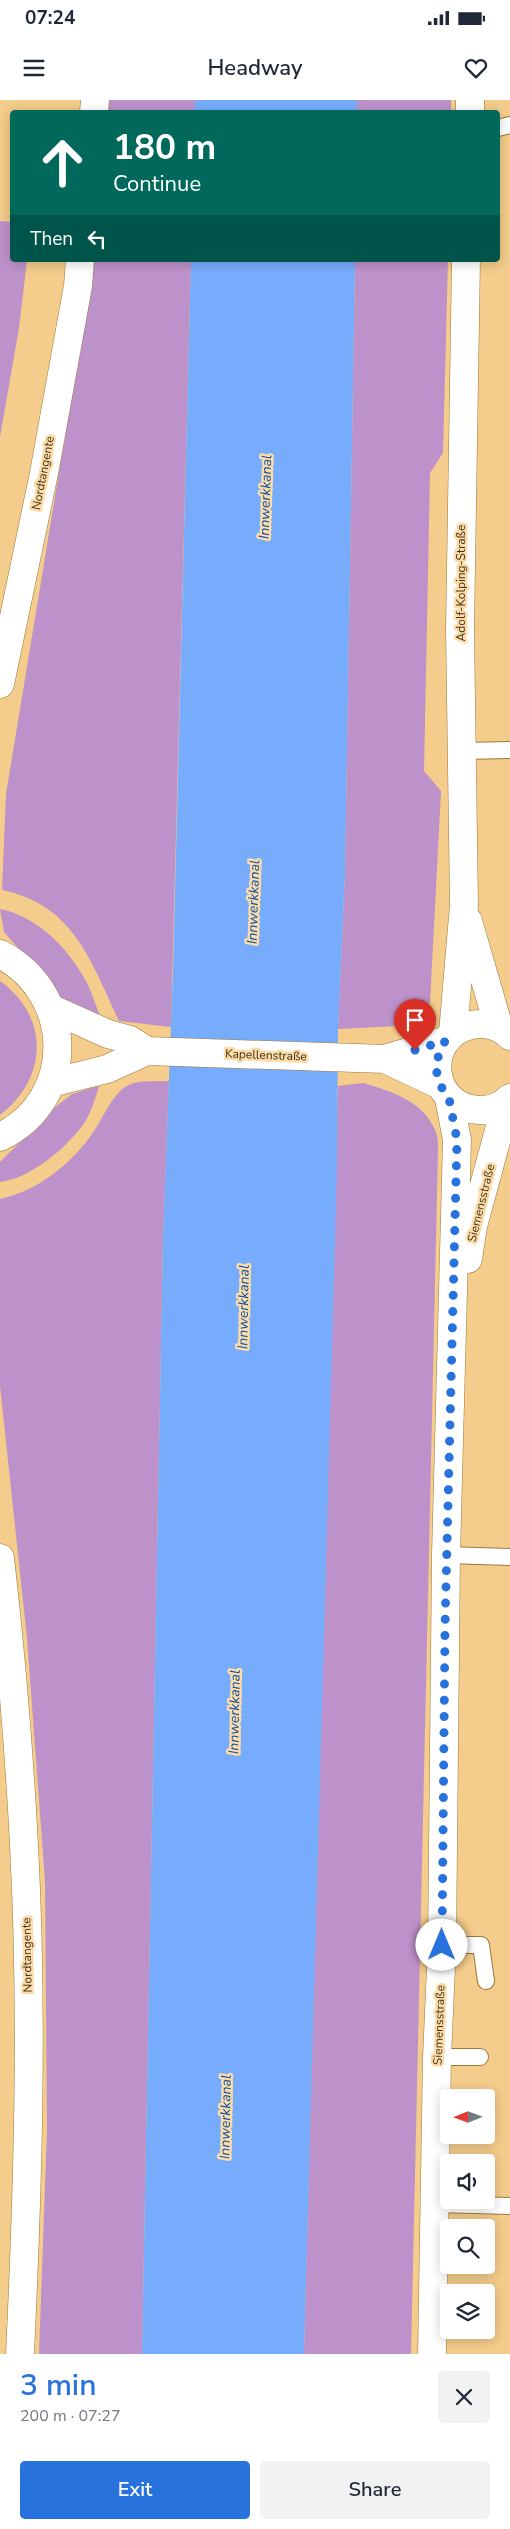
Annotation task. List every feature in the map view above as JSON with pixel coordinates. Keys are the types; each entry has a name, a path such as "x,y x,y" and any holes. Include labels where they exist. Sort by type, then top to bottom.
{"street":[{"name":"Nordtangente","path":"0,684 44,473 78,286 80,262"},
{"name":"Adolf-Kolping-Straße","path":"449,1037 464,905 460,629 466,262"},
{"name":"Adolf-Kolping-Straße","path":"464,905 504,1032"},
{"path":"0,953 14,962 35,982 50,1008 56,1026 58,1045 51,1083 38,1107 28,1118 0,1137"},
{"name":"Kapellenstraße","path":"50,1008 108,1034 130,1040 147,1051"},
{"name":"Kapellenstraße","path":"51,1083 107,1069 147,1051 385,1059 449,1037 475,1024 487,1024 504,1032"},
{"name":"Siemensstraße","path":"432,2354 437,2057 442,1945 446,1556 457,1140 436,1062 449,1037"},
{"name":"Kapellenstraße","path":"385,1059 445,1092 471,1110 497,1108 509,1099"},
{"name":"Siemensstraße","path":"452,1367 473,1226 509,1099"},
{"name":"Nordtangente","path":"0,1558 22,1817 28,1966 29,2099 20,2354"}],"lane":[{"path":"462,751 510,750"},
{"path":"446,1556 510,1557"},
{"path":"442,1945 480,1945 486,1981"},
{"path":"437,2057 480,2057"},
{"path":"434,2204 510,2206"}],"shaded area":[{"path":"107,100 195,100 194,110 106,110"},
{"path":"357,100 451,100 451,110 357,110"},
{"path":"0,221 10,222 10,262 27,262 19,328 0,437"},
{"path":"94,262 191,262 171,1027 119,1021 89,957 63,922 47,908 27,897 2,890 6,794"},
{"path":"355,262 448,262 443,453 430,473 424,771 441,791 430,1003 399,1026 338,1029 345,873"},
{"path":"0,909 14,913 39,926 61,946 86,981 102,1020 70,1008 4,932"},
{"path":"0,981 16,996 28,1012 35,1029 37,1048 34,1066 27,1084 16,1100 0,1115"},
{"path":"169,1081 163,1238 142,2354 39,2354 47,2130 45,1881 27,1638 0,1386 0,1199 28,1190 65,1164 85,1143 114,1098 125,1087 139,1082"},
{"path":"363,1083 395,1094 414,1104 430,1120 436,1132 438,1145 411,2354 304,2354 338,1086"},
{"path":"99,1086 85,1122 69,1142 47,1160 24,1175 0,1182 0,1162 54,1108 72,1094"}],"water":[{"path":"195,100 357,100 357,110 194,110"},
{"name":"Innwerkkanal","path":"191,262 355,262 345,873 338,1029 337,1167 304,2354 142,2354 163,1238 173,971"}],"route":[{"path":"415,1050 445,1041 439,1051 436,1062 437,1074 440,1085 449,1098 457,1140 445,1627 442,1945"}]}
